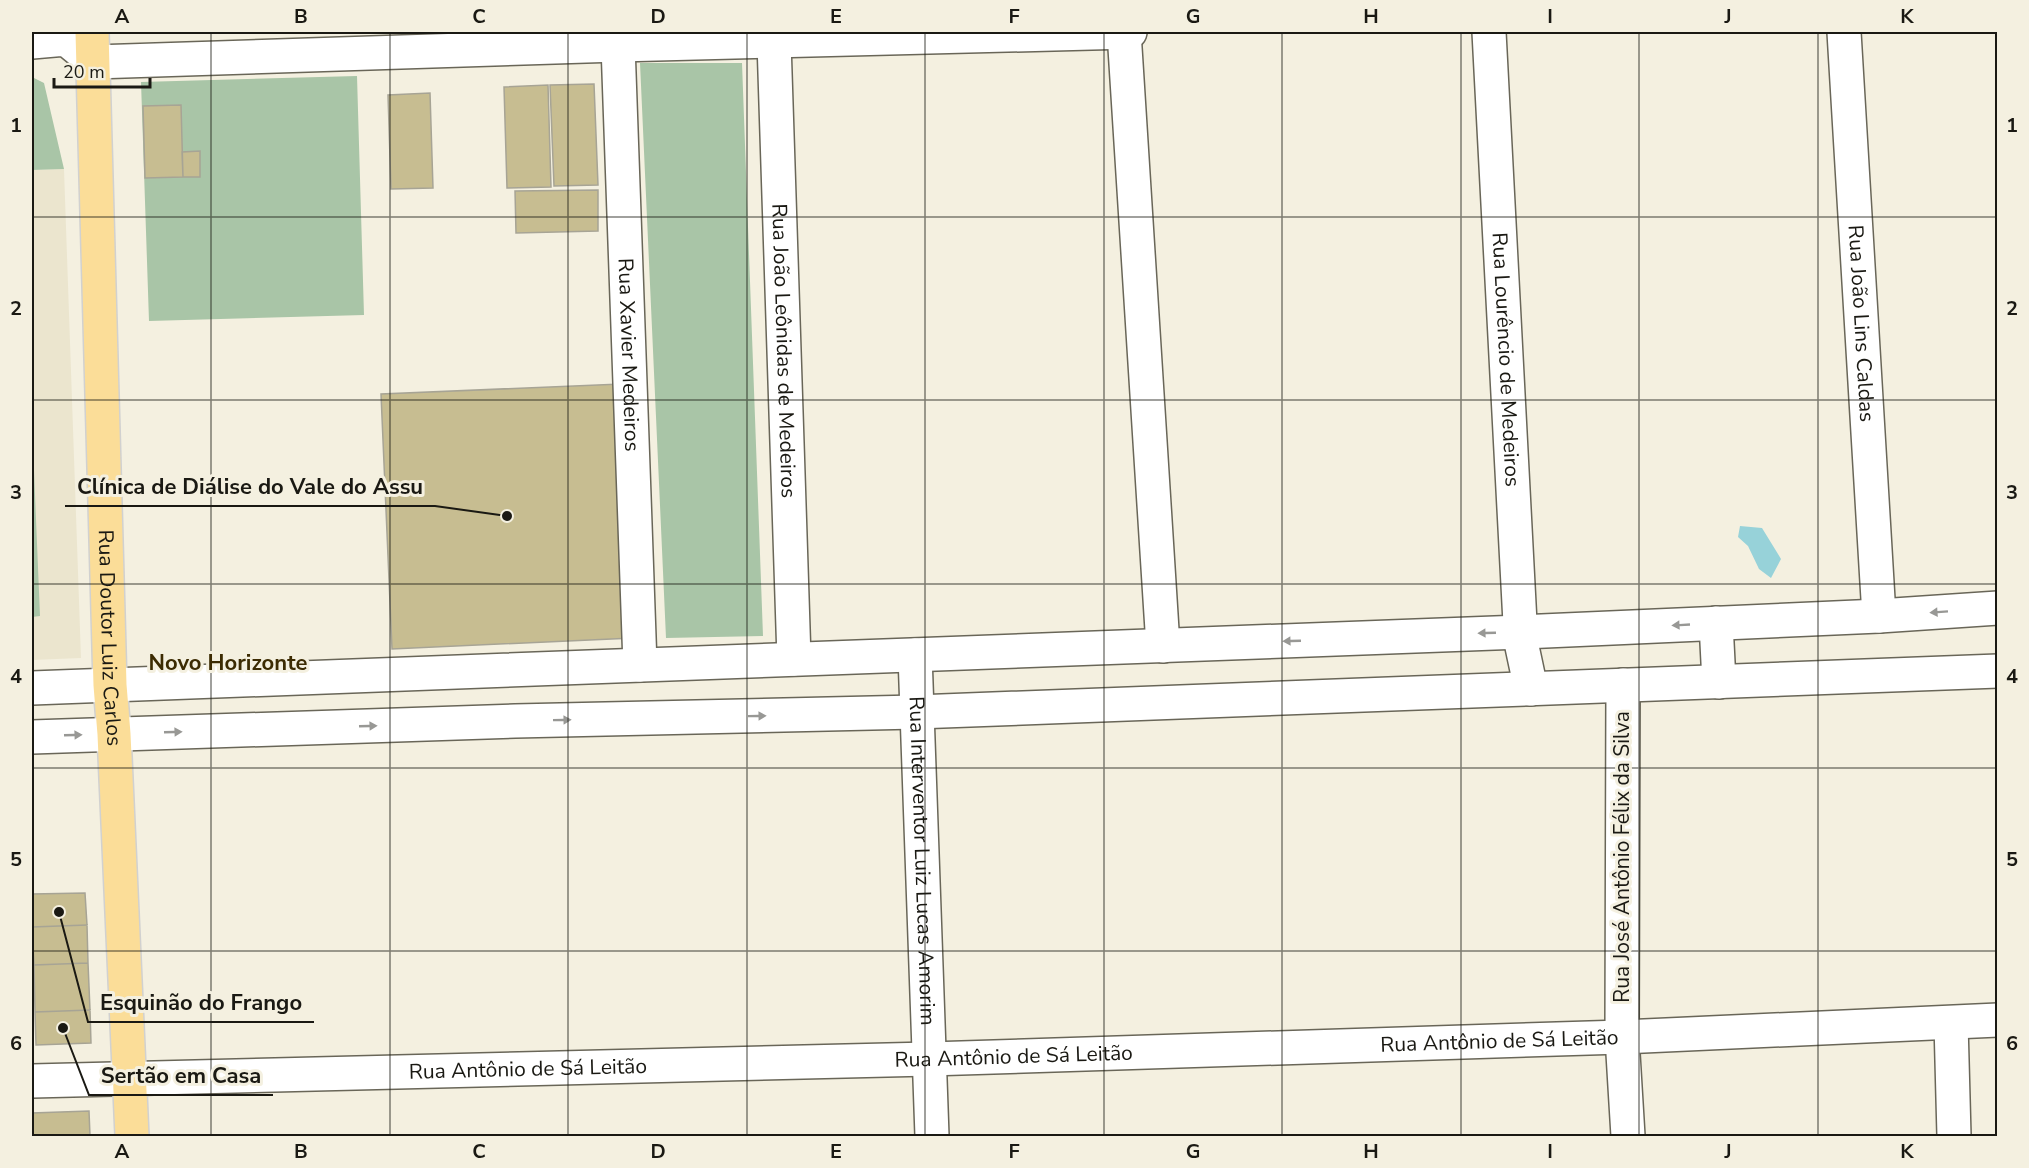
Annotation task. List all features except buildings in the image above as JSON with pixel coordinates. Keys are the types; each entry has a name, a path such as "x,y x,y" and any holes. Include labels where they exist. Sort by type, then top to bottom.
{"main road":[{"name":"Rua Doutor Luiz Carlos","path":"93,47 110,685 132,1137"}],"street":[{"path":"1124,32 1163,646"},
{"path":"32,42 66,39 93,47 618,45 1130,32"},
{"name":"Rua Lourêncio de Medeiros","path":"1489,32 1521,642 1532,689"},
{"name":"Rua João Lins Caldas","path":"1844,32 1879,616"},
{"name":"Rua João Leônidas de Medeiros","path":"774,42 794,659"},
{"name":"Rua Xavier Medeiros","path":"618,45 640,665"},
{"path":"32,688 1521,632 1879,616 1998,608"},
{"path":"1716,623 1719,682"},
{"name":"Rua Interventor Luiz Lucas Amorim","path":"915,655 932,1137"},
{"path":"513,670 515,720"},
{"path":"32,736 515,720 916,712 1998,671"},
{"name":"Rua José Antônio Félix da Silva","path":"1623,685 1622,1036 1628,1137"},
{"name":"Rua Antônio de Sá Leitão","path":"32,1081 929,1059 1622,1036 1998,1020"},
{"path":"1951,1023 1954,1137"}],"shaded area":[{"path":"64,169 81,658 32,660 32,170"}],"green space":[{"path":"640,63 742,63 763,636 666,638"},
{"path":"357,76 364,315 149,321 141,82"},
{"path":"32,77 44,83 64,169 32,170"},
{"path":"32,422 40,616 32,617"}],"water":[{"path":"1740,526 1762,528 1781,559 1771,578 1759,569 1748,546 1738,537"}],"place":[{"name":"Clínica de Diálise do Vale do Assu","path":"507,516"},
{"name":"Esquinão do Frango","path":"59,912"},
{"name":"Sertão em Casa","path":"63,1028"}],"district":[{"name":"Novo Horizonte","path":"228,663"}]}
